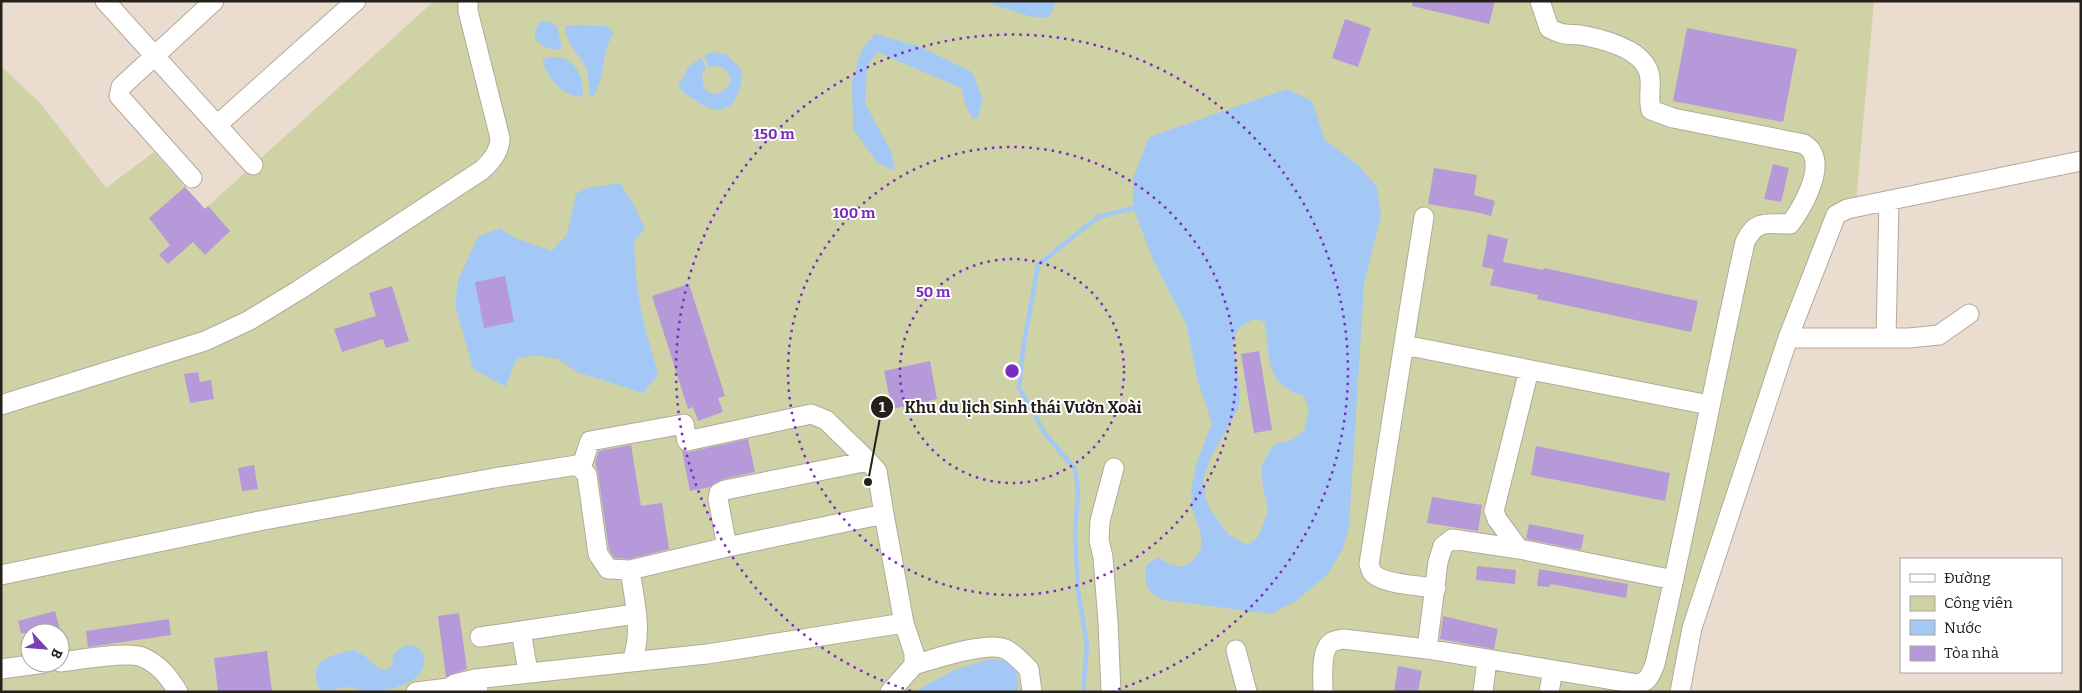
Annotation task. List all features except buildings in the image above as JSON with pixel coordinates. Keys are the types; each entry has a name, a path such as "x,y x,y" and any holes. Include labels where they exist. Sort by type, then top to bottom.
{"street":[{"path":"105,1 253,165"},
{"path":"192,178 119,96 121,87 214,1"},
{"path":"218,125 356,1"},
{"path":"1,405 205,341 231,330 299,290 482,170 496,155 500,138 468,11 468,1"},
{"path":"1322,692 1323,663 1327,646 1332,641 1343,639 1427,649 1638,684 1645,682 1655,664 1745,242 1751,229 1759,225 1790,224 1800,211 1816,170 1812,152 1804,144 1673,118 1652,110 1648,101 1651,84 1648,69 1642,61 1614,44 1586,36 1561,35 1548,28 1540,1"},
{"path":"1680,692 1692,628 1788,338 1836,215 1847,209 2081,161"},
{"path":"1886,338 1889,201"},
{"path":"1424,216 1370,564 1372,572 1378,577 1391,581 1436,588"},
{"path":"1788,338 1909,338 1939,335 1969,314"},
{"path":"1404,345 1709,406"},
{"path":"1519,549 1497,519 1494,511 1529,370"},
{"path":"581,468 590,441 684,424 687,441 811,414 826,420 876,471 904,623 913,645 914,665"},
{"path":"727,547 718,499 719,493 725,490 868,461"},
{"path":"1,575 230,527 568,466 577,466 587,475 598,554 601,562 608,569 630,570 727,547 884,514"},
{"path":"1110,692 1108,622 1099,540 1100,520 1114,468"},
{"path":"1427,649 1442,546 1452,539 1519,549 1674,580"},
{"path":"630,570 637,627 635,654 631,662"},
{"path":"480,637 636,614"},
{"path":"416,692 447,690 455,684 477,685 528,672 708,654 904,623"},
{"path":"521,631 528,672"},
{"path":"890,692 914,665 958,652 982,648 1005,649 1029,669 1032,692"},
{"path":"1236,650 1247,692"},
{"path":"70,661 128,655 141,656 168,676 178,692"},
{"path":"1482,692 1487,660"},
{"path":"1,669 20,666"},
{"path":"1549,692 1553,670"}],"green space":[{"path":"434,1 1874,1 1856,202 1832,211 1674,692 1,692 1,66 41,104 106,188 154,152 205,209"}],"water":[{"path":"982,1 1057,1 1048,18 1029,16"},
{"path":"540,21 549,22 557,26 562,49 550,49 537,41 535,31"},
{"path":"565,26 605,26 614,32 607,47 600,80 594,95 589,95 587,70 571,45 566,33"},
{"path":"875,34 921,47 972,72 983,100 977,119 972,118 965,104 961,88 877,52 867,67 865,103 892,153 895,171 877,162 853,129 852,81 861,51"},
{"path":"713,52 727,55 742,70 739,92 730,106 723,109 706,106 685,94 678,85 688,68 701,57 706,69 702,74 704,88 712,94 722,92 731,80 728,73 720,66 709,68 704,56"},
{"path":"549,57 563,58 574,66 582,80 582,97 574,96 556,85 542,60"},
{"path":"1287,89 1312,101 1325,140 1359,166 1377,187 1381,215 1364,284 1349,527 1342,551 1327,575 1296,601 1271,614 1163,600 1153,594 1147,587 1145,578 1146,566 1157,557 1169,564 1182,567 1194,560 1201,548 1201,535 1192,508 1191,492 1196,464 1212,423 1198,382 1186,324 1154,262 1133,208 1133,178 1149,137","holes":["1256,319 1265,322 1269,358 1275,376 1279,383 1304,396 1309,410 1304,431 1292,440 1272,447 1262,465 1262,481 1268,511 1258,537 1247,545 1228,534 1210,509 1205,496 1203,480 1210,459 1239,407 1240,393 1233,344 1235,335 1243,325 1251,321"]},
{"path":"620,183 633,203 645,229 634,241 636,270 639,300 658,375 643,393 577,372 558,359 534,355 516,359 506,387 473,369 455,305 458,280 478,237 500,228 515,238 552,251 567,234 576,194 587,188"},
{"path":"411,645 418,648 424,655 423,665 416,678 404,685 375,691 345,687 330,690 319,689 316,671 318,665 329,657 354,650 365,656 379,669 388,669 392,666 393,654 402,647"},
{"path":"990,659 998,659 1010,663 1016,671 1018,692 914,692 954,670"}],"waterway":[{"path":"1083,692 1087,646 1078,591 1075,534 1078,491 1075,469 1046,435 1019,388 1023,349 1038,265 1098,217 1133,208"}],"place":[{"name":"Khu du lịch Sinh thái Vườn Xoài","path":"868,482"}]}
